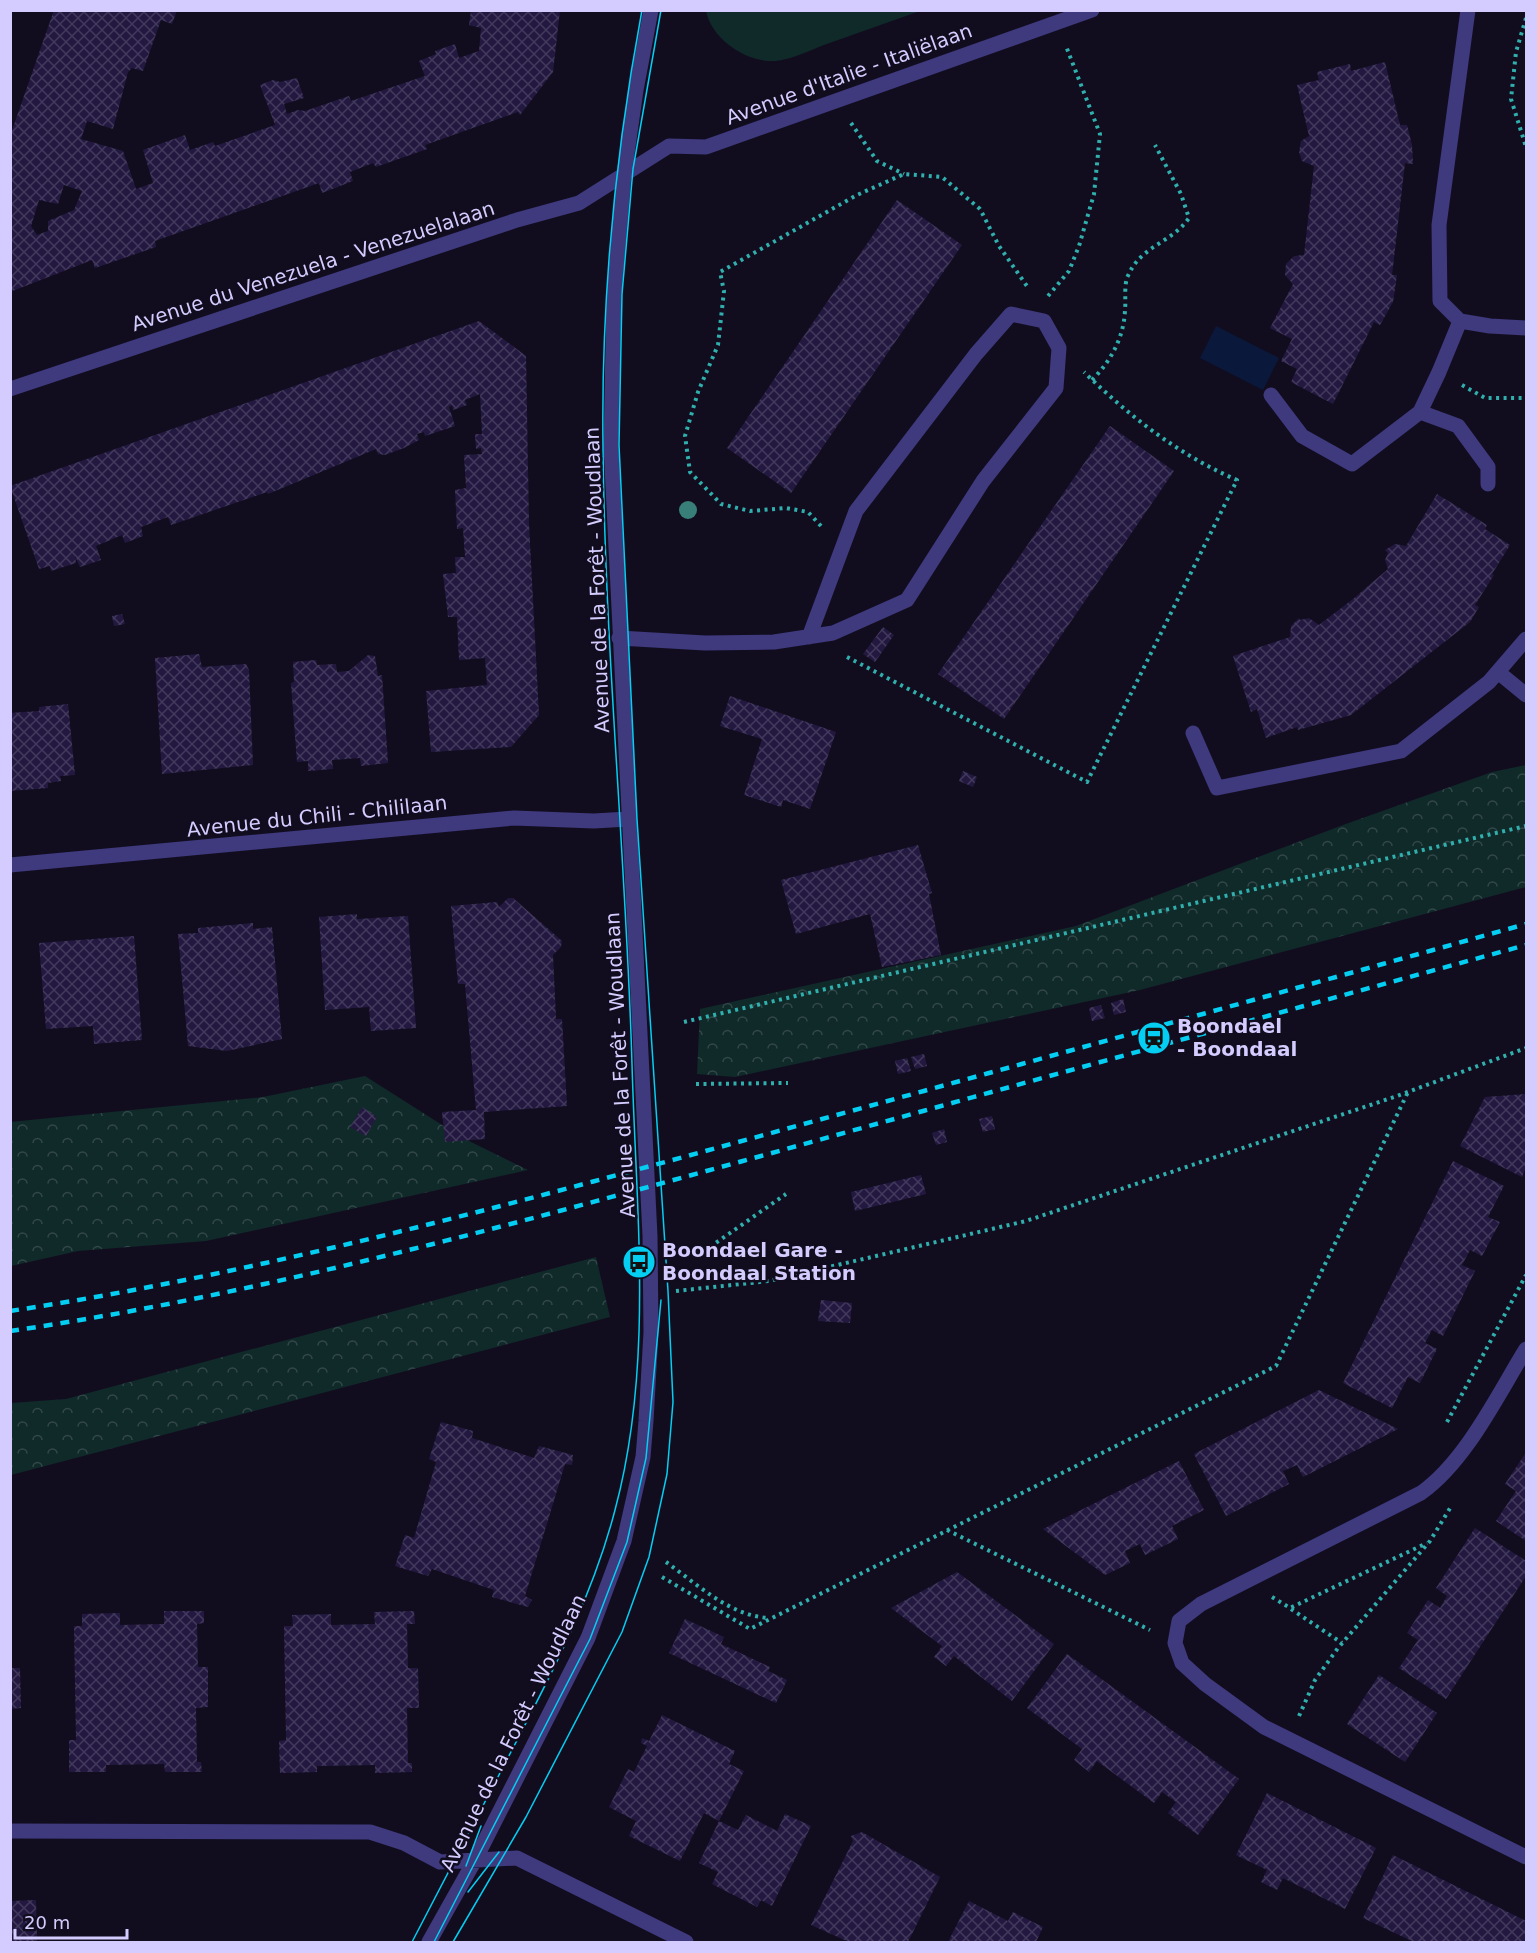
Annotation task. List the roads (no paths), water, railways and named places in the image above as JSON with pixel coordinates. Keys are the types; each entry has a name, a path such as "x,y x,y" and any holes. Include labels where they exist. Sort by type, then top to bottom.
{"street":[{"name":"Avenue de la Forêt - Woudlaan","path":"429,1942 475,1860 588,1638 624,1541 643,1457 651,1332 650,1236 611,446 614,294 624,175 636,90 651,10"},
{"name":"Avenue d'Italie - Italiëlaan","path":"624,175 669,146 706,147 1092,10"},
{"path":"1468,10 1439,225 1440,301 1460,321 1527,328"},
{"name":"Avenue du Venezuela - Venezuelalaan","path":"10,389 517,220 579,203 624,175"},
{"path":"619,638 705,643 774,642 809,637 833,633 907,600 983,480 1056,388 1059,348 1044,321 1011,315 976,354 856,511 809,637"},
{"path":"1271,394 1302,436 1352,464 1420,412 1460,321"},
{"path":"1420,412 1458,426 1488,467 1488,484"},
{"path":"1193,733 1217,788 1401,751 1489,682 1527,639"},
{"path":"1498,672 1527,695"},
{"name":"Avenue du Chili - Chililaan","path":"10,865 514,818 594,821 628,819"},
{"path":"1527,1349 1458,1457 1437,1482 1421,1493 1201,1604 1179,1621 1175,1643 1182,1663 1204,1684 1264,1727 1527,1857"},
{"path":"10,1831 370,1833 404,1844 440,1862 517,1858 686,1942"}],"water":[{"path":"1216,326 1279,358 1263,390 1200,358"}],"tram line":[{"path":"412,1942 543,1690 584,1602 615,1510 627,1455 635,1400 639,1344 639,1232 629,987 608,601 603,392 607,282 617,173 642,10"},
{"path":"453,1942 526,1817 622,1632 649,1557 667,1474 673,1402 668,1291 637,819 619,445 622,294 633,169 661,10"},
{"path":"434,1942 590,1639 627,1542 646,1458 661,1300"},
{"path":"466,1866 481,1826"},
{"path":"468,1892 499,1852"}],"railway":[{"path":"10,1311 198,1277 477,1212 1526,924"},
{"path":"10,1331 200,1298 388,1255 668,1182 1526,945"}],"place":[{"name":"Boondael - Boondaal","path":"1154,1038"},
{"name":"Boondael Gare - Boondaal Station","path":"639,1262"}]}
